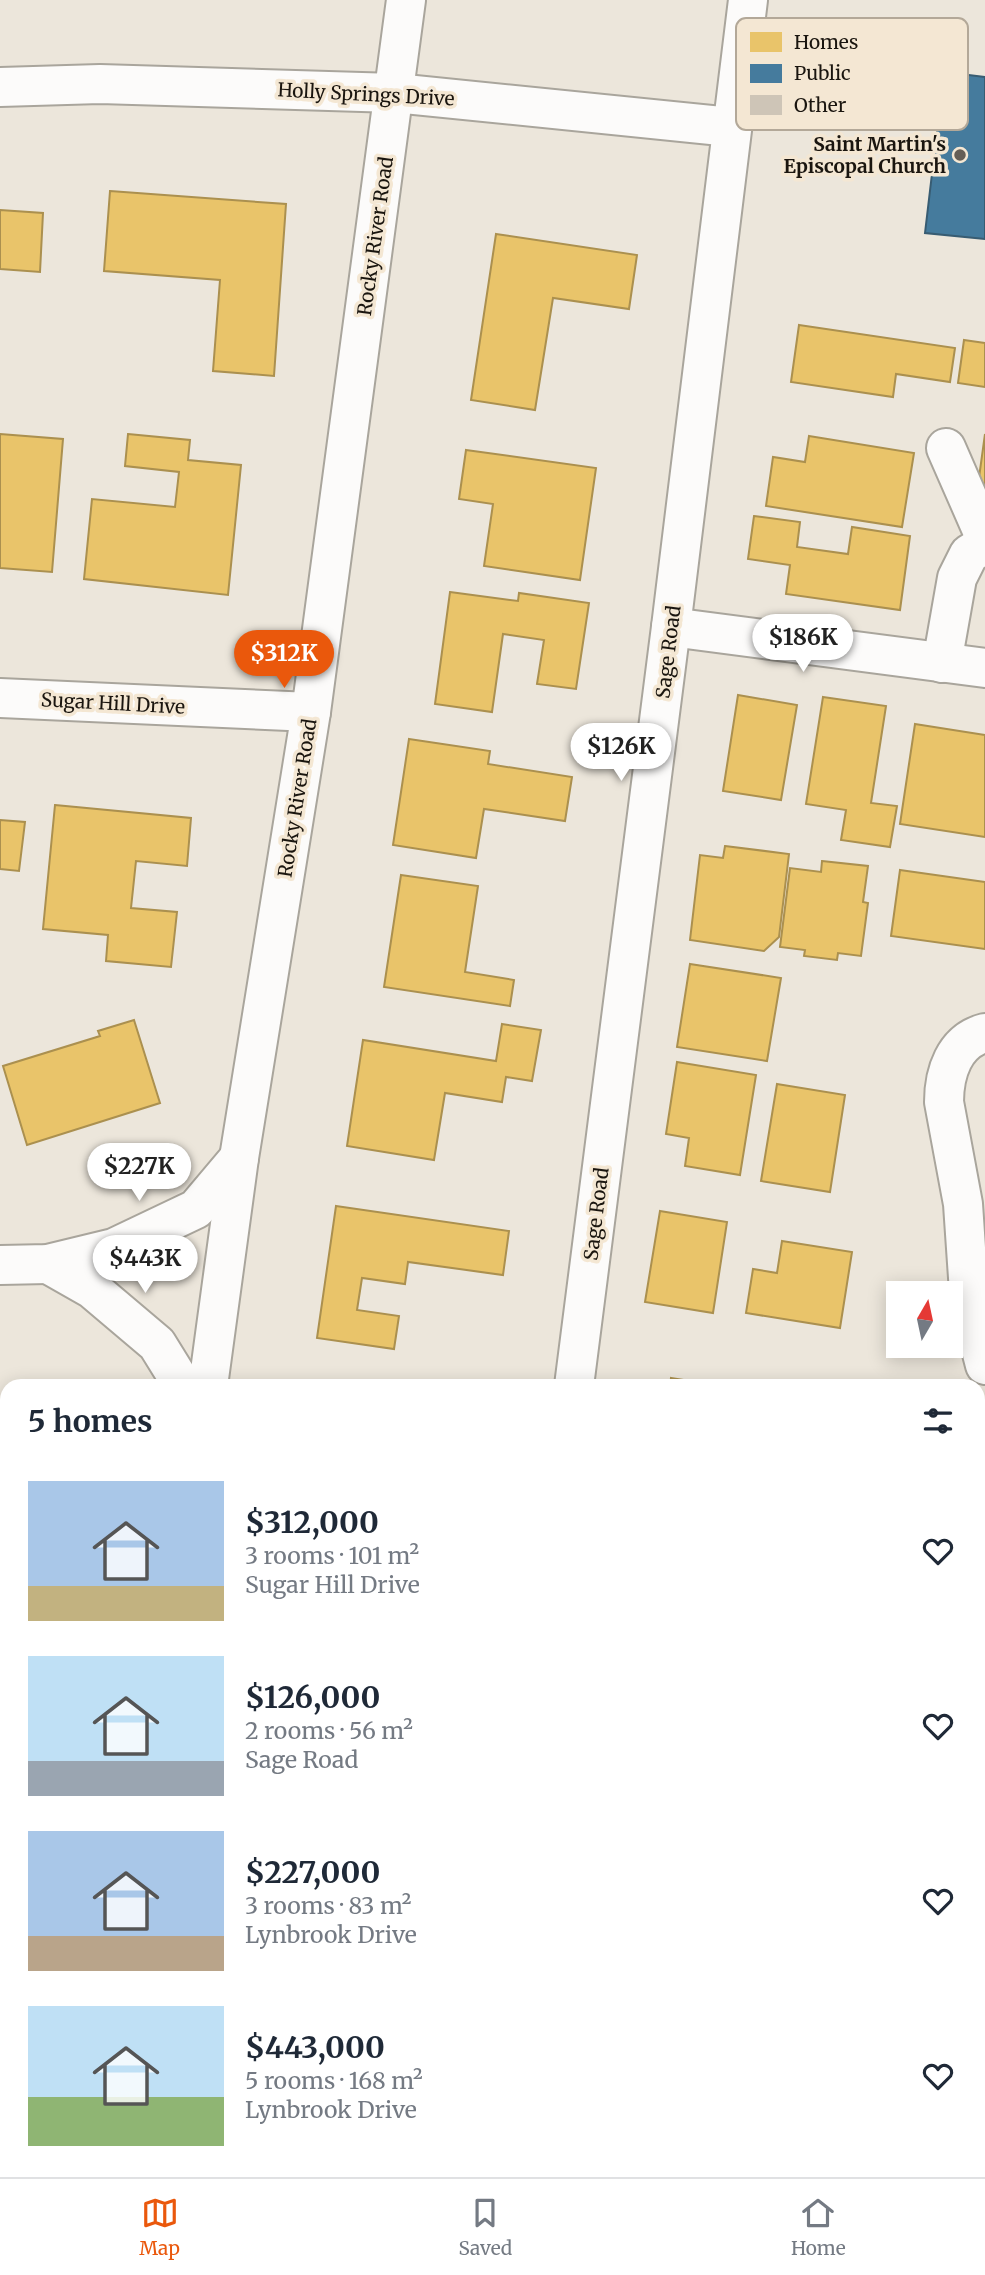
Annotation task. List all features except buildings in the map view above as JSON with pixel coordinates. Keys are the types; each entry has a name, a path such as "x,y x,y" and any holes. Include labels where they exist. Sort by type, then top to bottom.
{"street":[{"name":"Rocky River Road","path":"209,1379 239,1158 310,712 407,0"},
{"name":"Sage Road","path":"746,18 748,0"},
{"name":"Holly Springs Drive","path":"0,87 100,84 395,93 731,127"},
{"name":"Sage Road","path":"575,1379 671,627 736,90"},
{"path":"946,448 985,537"},
{"path":"942,663 961,566 969,554 985,544"},
{"path":"671,627 985,668"},
{"name":"Sugar Hill Drive","path":"0,698 310,712"},
{"path":"985,1033 967,1041 955,1055 947,1070 944,1086 944,1102 963,1205 970,1307 985,1366"},
{"path":"0,1265 48,1264 114,1248 196,1209 239,1158"},
{"path":"963,1205 985,1171"},
{"path":"48,1264 92,1289 157,1344 179,1379"}],"place":[{"name":"Saint Martin's Episcopal Church","path":"960,155"}]}
